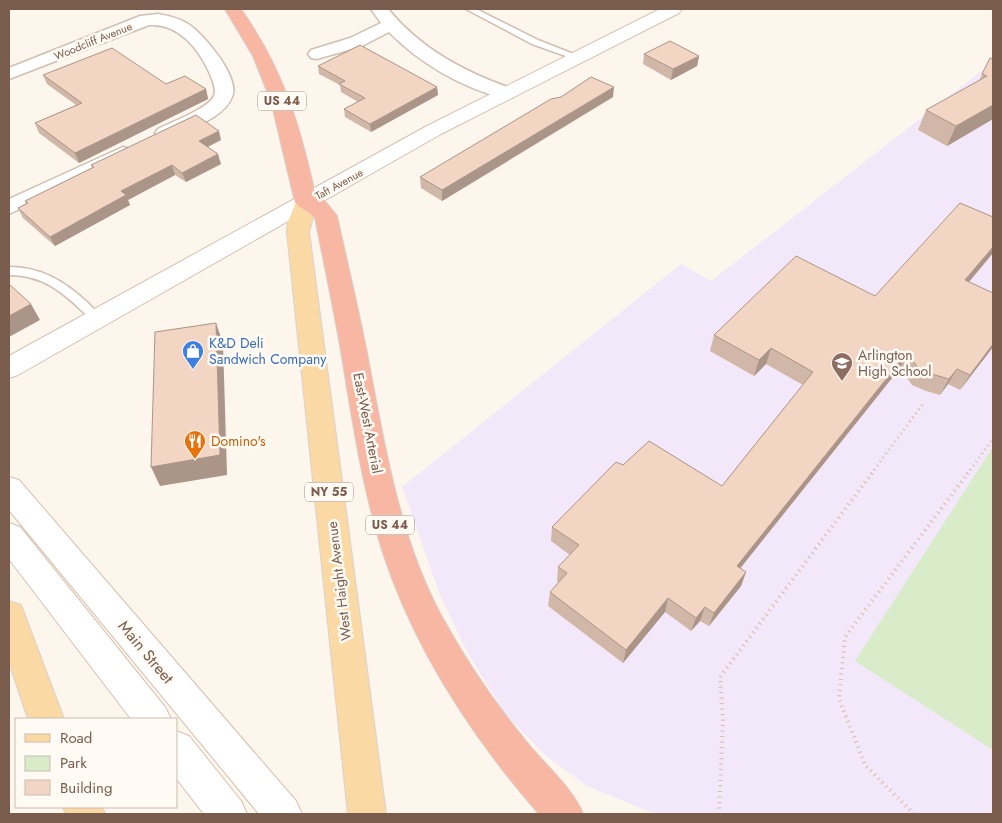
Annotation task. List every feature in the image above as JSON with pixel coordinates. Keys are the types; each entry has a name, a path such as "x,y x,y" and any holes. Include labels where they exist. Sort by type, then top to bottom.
{"highway":[{"name":"US 44","path":"233,9 261,52 281,97 292,134 306,202"},
{"name":"East-West Arterial","path":"306,202 316,205 326,216 350,328 377,475 398,552 415,595 444,652 484,716 564,814"}],"main road":[{"name":"West Haight Avenue","path":"306,202 299,222 298,232 365,798"},
{"path":"9,616 46,718"}],"street":[{"path":"379,9 390,25 406,41 427,56 458,73 506,93"},
{"name":"Taft Avenue","path":"9,368 434,130 673,9"},
{"name":"Woodcliff Avenue","path":"9,74 146,20 157,18 171,21 187,31 206,51 222,83 224,95 218,104 208,111 9,207"},
{"path":"317,54 356,42 390,25"},
{"name":"Main Street","path":"9,489 283,814"},
{"path":"9,536 152,718"},
{"path":"178,752 228,814"}],"lane":[{"path":"470,9 535,42 577,57"},
{"path":"9,272 20,270 35,272 57,282 98,319"}],"path":[{"path":"718,814 723,720 720,677 923,404"},
{"path":"914,814 865,765 839,699 845,637 993,439"}],"shaded area":[{"path":"993,62 993,814 655,814 587,786 546,756 506,715 467,652 440,595 402,487 681,264 711,281"}],"green space":[{"path":"993,447 993,750 855,661"}],"building":[{"path":"670,41 699,56 673,69 644,54"},
{"path":"360,45 437,87 370,124 344,109 365,98 339,84 345,81 318,66"},
{"path":"112,48 166,84 185,76 206,89 75,153 35,123 82,103 43,75"},
{"path":"990,58 993,59 993,105 956,126 926,110 987,76 982,74"},
{"path":"591,77 614,87 442,190 420,177 551,99 561,97"},
{"path":"196,115 219,131 199,141 218,154 182,173 172,165 121,191 126,195 50,237 18,208 28,203 25,201 94,167 91,165"},
{"path":"960,203 993,217 993,247 965,280 993,293 993,344 970,375 957,369 949,379 920,370 907,353 737,566 746,572 714,613 705,607 696,618 668,598 626,650 550,592 567,573 558,567 579,545 552,527 616,462 623,465 649,441 722,486 813,372 771,348 759,360 714,335 796,256 875,296"},
{"path":"9,284 31,304 9,316"},
{"path":"216,323 220,455 151,467 155,332"}],"place":[{"name":"K&D Deli Sandwich Company","path":"193,370"},
{"name":"Arlington High School","path":"842,382"},
{"name":"Domino's","path":"195,460"}]}
